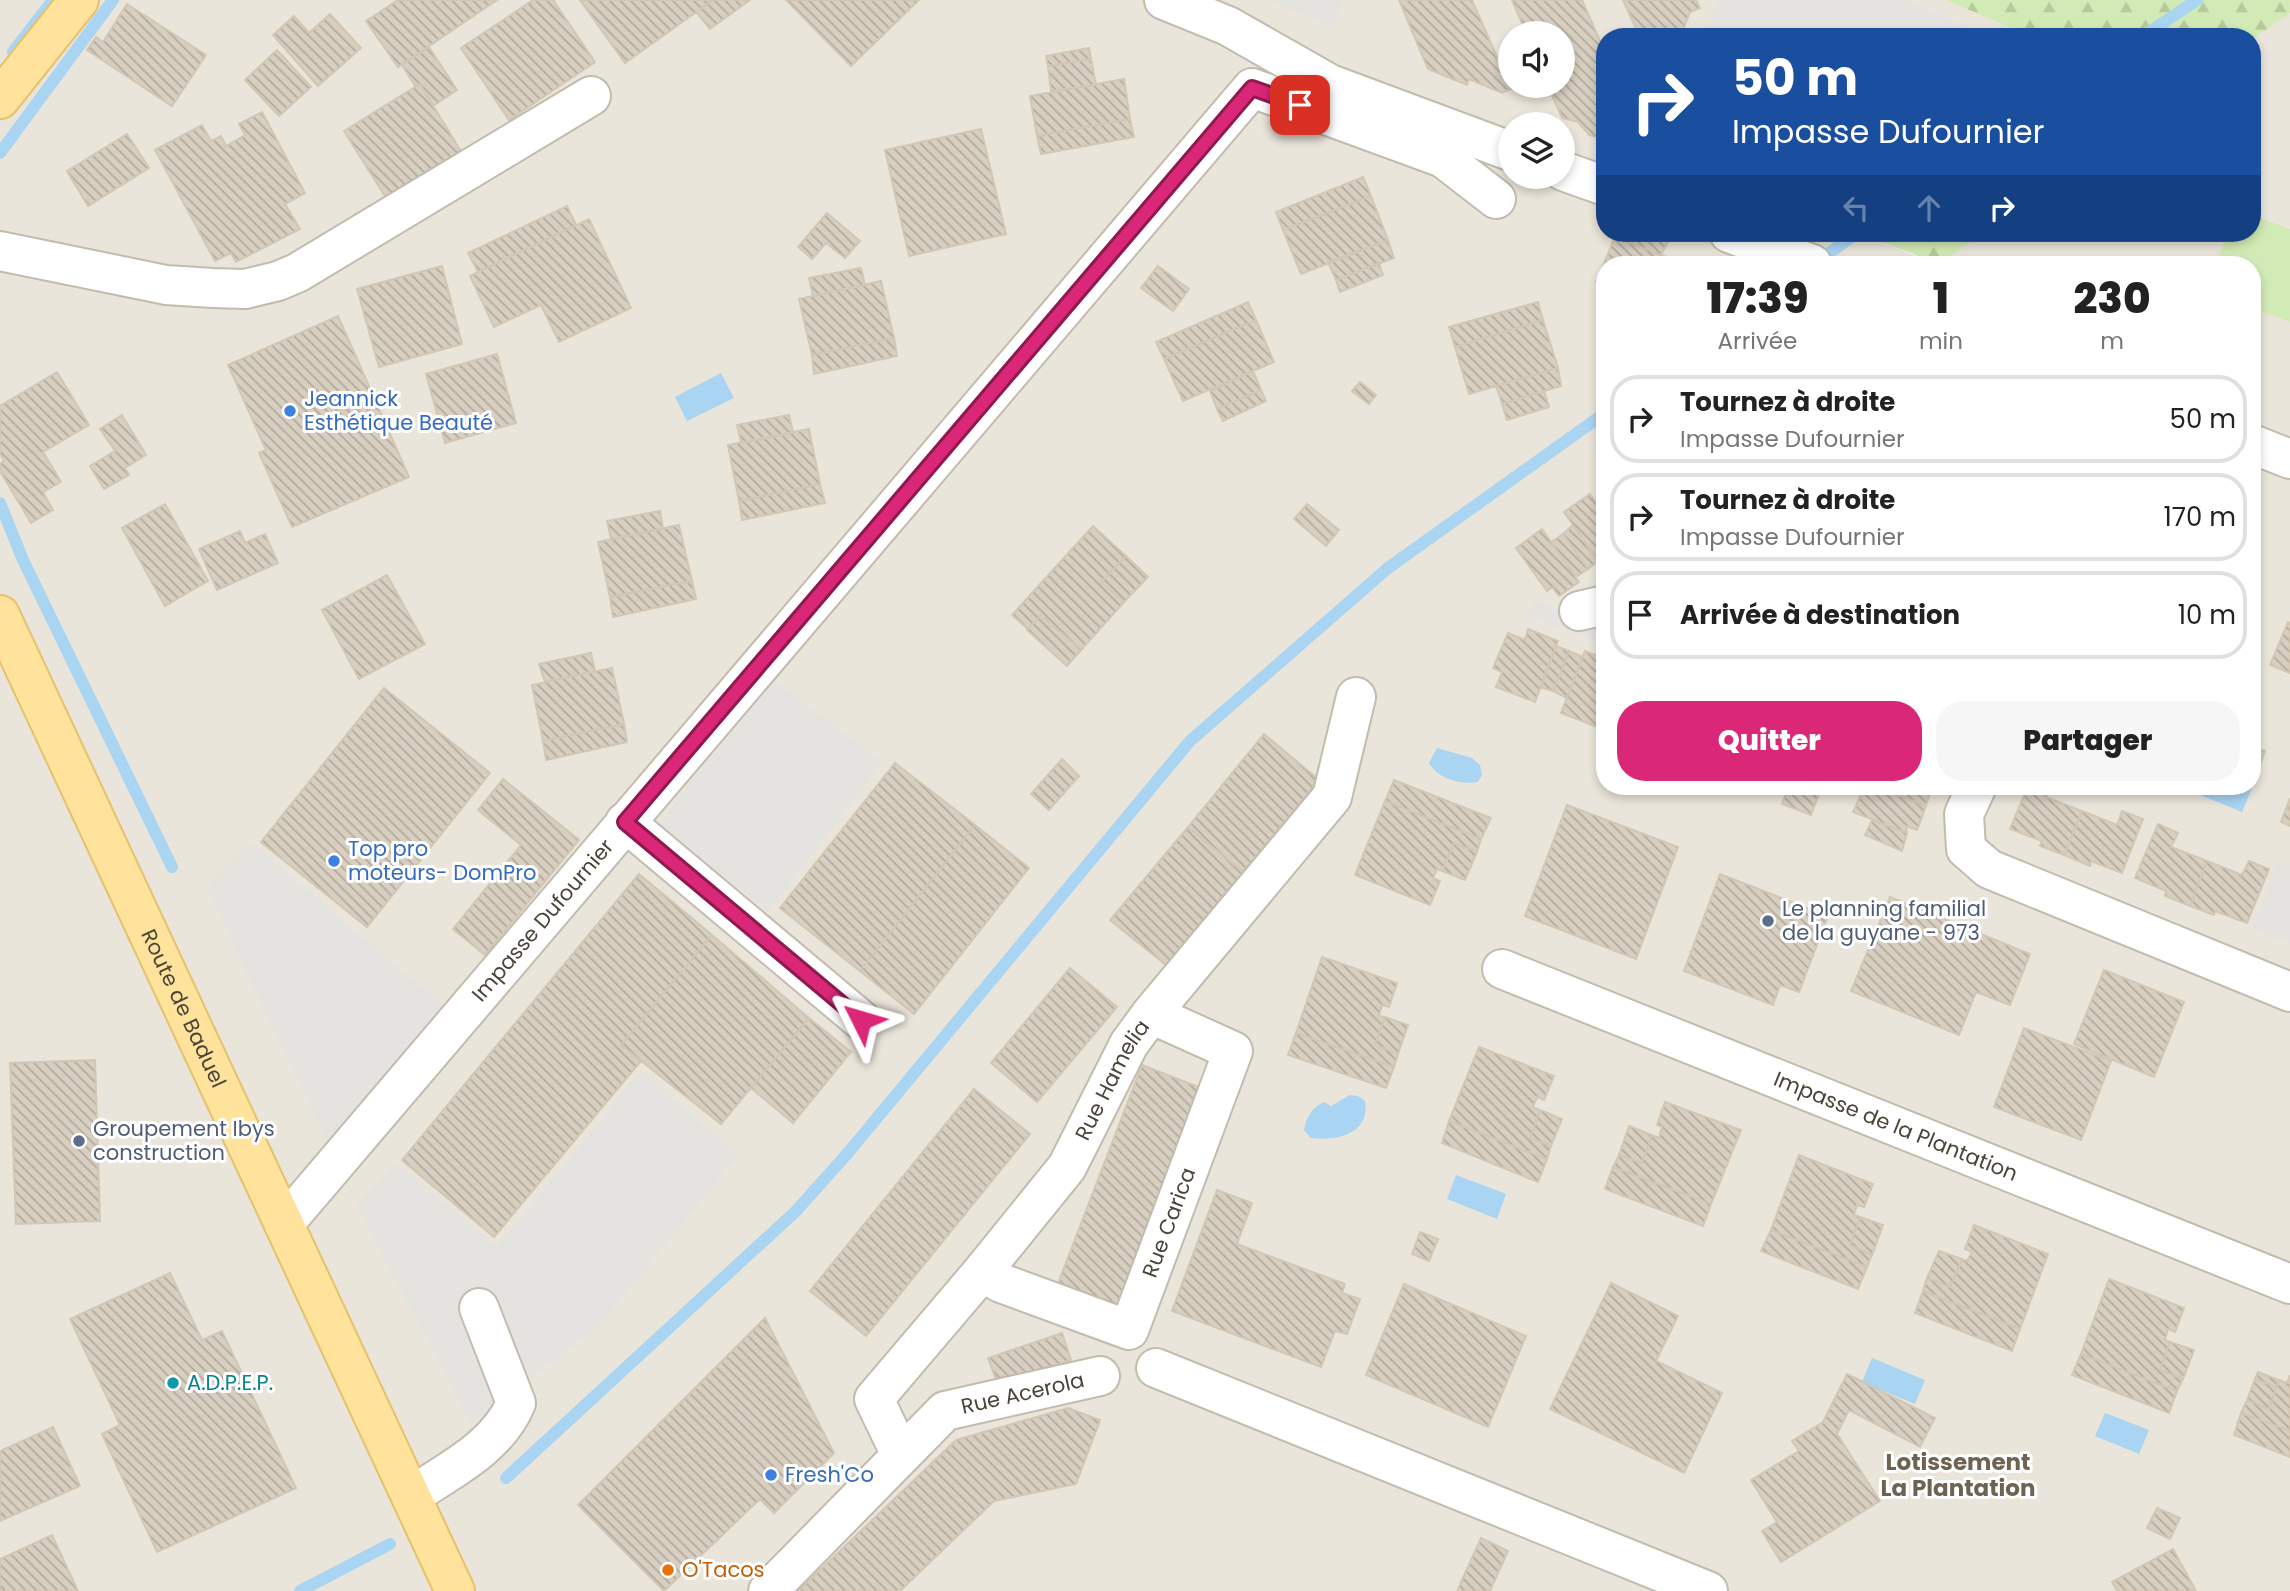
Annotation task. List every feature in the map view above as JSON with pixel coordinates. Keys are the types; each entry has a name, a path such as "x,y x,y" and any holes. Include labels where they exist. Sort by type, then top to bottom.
{"main road":[{"path":"0,99 79,0"},
{"name":"Route de Baduel","path":"0,615 455,1591"}],"street":[{"path":"1164,0 1228,26 1330,84 1498,147"},
{"name":"Impasse Dufournier","path":"284,1224 1252,88 1443,158 1496,199"},
{"path":"0,251 166,285 245,289 278,281 298,272 591,96"},
{"path":"1575,176 1596,184"},
{"path":"1753,242 1791,256"},
{"path":"2261,448 2290,459"},
{"name":"Rue Hamelia","path":"901,1455 874,1399 982,1272 1066,1167 1129,1044 1151,1014 1332,797 1356,697"},
{"path":"1973,795 1965,814 1966,849 1989,869 2290,992"},
{"path":"625,822 861,1020"},
{"name":"Impasse de la Plantation","path":"1502,969 2290,1284"},
{"name":"Rue Carica","path":"982,1272 1001,1283 1129,1330 1233,1051 1151,1014"},
{"path":"411,1496 486,1447 509,1420 516,1403 479,1308"},
{"path":"1156,1367 1708,1591"},
{"name":"Rue Acerola","path":"768,1591 945,1411 1100,1376"}],"shaded area":[{"path":"0,0 1946,0 2011,28 1596,28 1596,242 1881,242 1916,256 1596,256 1596,795 2261,795 2261,256 1951,256 1971,242 2261,242 2261,34 2290,13 2290,1591 0,1591"},
{"path":"1267,0 1343,0 1332,27"},
{"path":"1718,0 1906,0 1971,28 1707,28"},
{"path":"1596,582 1596,641 1528,615 1534,600 1555,609"},
{"path":"770,677 883,762 769,912 657,827"},
{"path":"251,842 445,1007 327,1141 206,888"},
{"path":"2278,860 2290,865 2290,943 2252,929"},
{"path":"641,1071 738,1156 597,1328 471,1423 356,1205 396,1163 497,1246"}],"green space":[{"path":"1946,0 2290,0 2290,13 2261,34 2261,28 2011,28"},
{"path":"2261,218 2290,229 2290,322 2261,311 2261,256 2219,256 2225,242 2261,242"},
{"path":"1882,242 1971,242 1951,256 1919,256"}],"water":[{"path":"721,373 734,398 687,421 675,397"},
{"path":"1437,748 1472,758 1480,765 1482,775 1478,782 1457,782 1433,769 1429,763"},
{"path":"2200,795 2249,795 2242,812"},
{"path":"1350,1095 1365,1101 1363,1121 1357,1128 1341,1136 1311,1138 1304,1130 1313,1110 1324,1102 1331,1106"},
{"path":"1456,1175 1506,1194 1497,1219 1447,1199"},
{"path":"1872,1358 1925,1380 1915,1404 1862,1382"},
{"path":"2105,1413 2149,1430 2139,1454 2095,1436"}],"building":[{"path":"398,0 497,0 398,67 366,21"},
{"path":"533,0 553,0 595,62 509,120 461,48"},
{"path":"580,0 713,0 625,63"},
{"path":"713,0 750,0 710,29 696,12"},
{"path":"786,0 919,0 851,66"},
{"path":"1399,0 1472,0 1498,59 1498,91 1469,79 1467,85 1428,69"},
{"path":"1512,0 1582,0 1596,32 1596,137 1589,135 1575,121 1575,112 1559,112 1553,98 1575,98 1575,21 1521,21"},
{"path":"1623,0 1696,0 1700,8 1690,12 1684,28 1636,28"},
{"path":"127,4 206,55 172,106 87,50 96,37 103,42"},
{"path":"330,14 361,48 318,86 273,35 294,16 309,33"},
{"path":"429,47 457,90 433,106 420,84 416,87 402,65"},
{"path":"1089,48 1091,59 1048,66 1046,56"},
{"path":"277,50 311,87 279,116 245,80"},
{"path":"1091,59 1096,85 1051,91 1048,66"},
{"path":"1124,79 1130,119 1037,136 1030,96"},
{"path":"420,84 462,153 386,198 344,131"},
{"path":"262,112 305,193 285,204 300,229 236,262 231,253 215,261 155,150 202,125 211,141 221,136 226,146 245,135 239,124"},
{"path":"1130,119 1134,137 1041,154 1037,136"},
{"path":"981,129 1006,234 909,256 885,150"},
{"path":"127,134 149,168 88,206 67,171"},
{"path":"1363,177 1371,196 1283,230 1276,212"},
{"path":"1371,196 1388,240 1301,274 1283,230"},
{"path":"567,206 576,225 478,272 468,253"},
{"path":"827,213 860,241 845,258 826,243 812,259 798,247"},
{"path":"589,219 631,308 559,342 541,305 494,327 470,276"},
{"path":"1388,240 1394,258 1336,280 1328,262"},
{"path":"1613,242 1628,242 1664,256 1607,256"},
{"path":"1628,242 1668,242 1661,255"},
{"path":"1379,263 1383,275 1340,292 1336,280"},
{"path":"442,266 462,344 379,367 357,289"},
{"path":"1158,266 1189,289 1173,311 1141,288"},
{"path":"861,268 865,285 813,296 809,278"},
{"path":"881,281 894,338 812,355 799,299"},
{"path":"1248,302 1256,320 1164,359 1156,342"},
{"path":"1538,302 1543,320 1455,347 1449,327"},
{"path":"338,316 409,477 292,527 259,453 266,450 228,365"},
{"path":"1256,320 1274,362 1183,401 1164,359"},
{"path":"1543,320 1558,368 1469,394 1455,347"},
{"path":"894,338 897,356 814,374 812,355"},
{"path":"497,354 516,423 445,443 426,374"},
{"path":"1558,368 1561,386 1502,404 1496,386"},
{"path":"1253,371 1261,390 1217,409 1210,391"},
{"path":"57,372 89,425 43,452 61,482 43,492 53,510 31,523 0,471 0,464 4,461 0,454 0,406"},
{"path":"1360,382 1376,395 1369,404 1352,391"},
{"path":"1261,390 1266,401 1223,421 1217,409"},
{"path":"1544,391 1549,407 1507,420 1502,404"},
{"path":"122,415 146,455 125,468 129,475 104,489 90,466 115,451 100,429"},
{"path":"789,415 793,433 741,443 737,425"},
{"path":"809,429 820,484 739,501 728,445"},
{"path":"820,484 825,503 742,520 739,501"},
{"path":"1590,494 1596,502 1596,559 1564,512"},
{"path":"165,504 208,581 165,606 122,528"},
{"path":"1307,504 1339,530 1326,546 1294,519"},
{"path":"660,511 663,529 611,539 607,521"},
{"path":"679,525 692,581 610,597 598,542"},
{"path":"1573,525 1596,558 1596,563 1588,569 1563,534"},
{"path":"1093,526 1126,556 1101,582 1124,602 1081,650 1041,615 1028,629 1012,615"},
{"path":"1542,529 1579,582 1559,596 1552,587 1547,591 1516,548"},
{"path":"240,531 245,543 265,534 278,563 217,590 199,549"},
{"path":"1563,534 1588,569 1576,577 1551,542"},
{"path":"1126,556 1148,577 1124,602 1101,582"},
{"path":"387,575 425,644 359,679 322,610"},
{"path":"692,581 696,599 613,617 610,597"},
{"path":"1041,615 1081,650 1067,666 1027,630"},
{"path":"2288,622 2290,623 2290,673 2270,665"},
{"path":"1528,629 1558,641 1535,702 1496,687 1502,672 1493,668 1508,633 1525,640"},
{"path":"1556,646 1569,651 1553,691 1540,687"},
{"path":"1569,651 1583,657 1567,698 1553,691"},
{"path":"1585,651 1596,655 1596,727 1561,713"},
{"path":"591,653 595,671 545,682 539,664"},
{"path":"612,668 624,724 543,741 532,685"},
{"path":"384,688 490,773 367,927 261,842"},
{"path":"624,724 627,742 546,760 543,741"},
{"path":"1264,734 1319,780 1243,872 1188,827"},
{"path":"1062,759 1079,776 1049,810 1031,794"},
{"path":"895,763 975,825 860,971 780,908"},
{"path":"503,779 579,840 485,955 453,929 521,845 478,810"},
{"path":"1394,780 1491,818 1481,839 1385,801"},
{"path":"1786,795 1818,795 1811,815 1782,804"},
{"path":"1861,795 1897,795 1926,806 1917,830 1906,826 1907,833 1853,812"},
{"path":"1899,795 1929,795 1926,806"},
{"path":"2024,795 2047,795 2046,797 2082,811 2064,855 2040,846 2042,841 2010,829"},
{"path":"2290,798 2290,826 2281,822"},
{"path":"1385,801 1481,839 1477,852 1454,843 1442,871 1437,869 1433,878 1440,881 1430,905 1355,875"},
{"path":"1567,805 1678,847 1636,959 1525,916"},
{"path":"2082,811 2117,825 2122,811 2143,819 2122,873 2091,861 2090,866 2064,855"},
{"path":"1872,820 1907,833 1902,851 1865,835"},
{"path":"2158,824 2178,833 2171,847 2207,861 2190,906 2165,896 2166,891 2135,878"},
{"path":"975,825 1029,868 914,1014 860,971"},
{"path":"1188,827 1243,872 1166,965 1110,920"},
{"path":"1454,843 1477,852 1465,880 1442,871"},
{"path":"2207,861 2242,875 2249,861 2269,869 2247,923 2215,911 2214,915 2190,906"},
{"path":"639,874 712,935 621,1045 641,1061 494,1237 402,1160"},
{"path":"1720,874 1828,916 1799,992 1780,985 1773,1005 1684,971"},
{"path":"1890,897 2030,954 2010,1005 1976,992 1959,1035 1851,991"},
{"path":"712,935 809,1018 721,1124 621,1045"},
{"path":"1322,957 1397,983 1389,1007 1382,1005 1379,1016 1385,1017 1375,1045 1398,1054 1394,1067 1296,1033"},
{"path":"1070,968 1117,1007 1037,1102 991,1063"},
{"path":"2104,970 2184,1002 2154,1077 2074,1044"},
{"path":"1385,1017 1408,1025 1398,1054 1375,1045"},
{"path":"809,1018 851,1052 793,1123 751,1088"},
{"path":"2024,1028 2111,1061 2081,1140 1994,1107"},
{"path":"1296,1033 1394,1067 1386,1088 1288,1055"},
{"path":"1479,1047 1554,1076 1544,1100 1537,1097 1533,1107 1540,1110 1530,1138 1551,1146 1547,1159 1449,1121"},
{"path":"95,1060 100,1221 16,1224 10,1063"},
{"path":"1142,1065 1209,1091 1122,1320 1054,1294"},
{"path":"974,1089 1030,1134 866,1336 810,1291"},
{"path":"1665,1102 1741,1130 1711,1204 1613,1167 1619,1155 1642,1163 1652,1135 1659,1138 1662,1127 1657,1125"},
{"path":"1540,1110 1562,1119 1551,1146 1530,1138"},
{"path":"1449,1121 1547,1159 1538,1182 1442,1143"},
{"path":"1629,1126 1652,1135 1642,1163 1619,1155"},
{"path":"1799,1155 1873,1184 1864,1207 1857,1205 1854,1215 1860,1217 1850,1245 1872,1255 1867,1267 1771,1230"},
{"path":"1613,1167 1711,1204 1703,1226 1605,1189"},
{"path":"1217,1190 1252,1203 1237,1244 1345,1284 1342,1293 1360,1299 1347,1334 1335,1331 1321,1367 1172,1311"},
{"path":"1860,1217 1883,1225 1872,1255 1850,1245"},
{"path":"1974,1225 2048,1254 2020,1329 1923,1291 1927,1278 1950,1287 1962,1259 1967,1261 1972,1252 1965,1249"},
{"path":"1771,1230 1867,1267 1858,1289 1761,1251"},
{"path":"1420,1232 1438,1239 1429,1261 1412,1254"},
{"path":"1939,1251 1962,1259 1950,1287 1927,1278"},
{"name":"A.D.P.E.P.","path":"170,1273 202,1340 222,1331 296,1488 157,1552 102,1434 120,1425 70,1319"},
{"path":"2109,1279 2184,1308 2175,1332 2168,1329 2165,1340 2170,1342 2160,1370 2183,1379 2177,1391 2081,1354"},
{"path":"1611,1283 1678,1316 1656,1361 1722,1393 1684,1473 1550,1409"},
{"path":"1404,1284 1526,1336 1488,1427 1366,1375"},
{"path":"1923,1291 2020,1329 2012,1351 1915,1313"},
{"path":"765,1318 834,1453 774,1513 760,1499 664,1591 578,1505"},
{"path":"1062,1333 1071,1360 998,1385 988,1358"},
{"path":"2170,1342 2194,1350 2183,1379 2160,1370"},
{"path":"2081,1354 2177,1391 2169,1413 2072,1375"},
{"path":"2258,1372 2279,1380 2276,1387 2255,1379"},
{"path":"1847,1374 1935,1418 1920,1447 1849,1410 1837,1434 1880,1501 1781,1562 1762,1531 1777,1522 1751,1480 1799,1451 1792,1441 1823,1422"},
{"path":"2290,1375 2290,1431 2241,1413 2247,1400 2269,1409 2279,1380 2287,1383"},
{"path":"2255,1379 2276,1387 2269,1409 2247,1400"},
{"path":"1068,1408 1100,1420 1076,1484 994,1501 900,1591 798,1591 956,1440"},
{"path":"2241,1413 2290,1431 2290,1457 2234,1435"},
{"path":"53,1427 80,1486 0,1521 0,1451"},
{"path":"2157,1508 2180,1518 2170,1539 2147,1528"},
{"path":"52,1535 78,1591 0,1591 0,1559"},
{"path":"1481,1538 1508,1551 1490,1591 1457,1591"},
{"path":"2173,1549 2196,1591 2117,1591 2112,1582"}],"waterway":[{"path":"13,52 53,0"},
{"path":"0,153 113,0"},
{"path":"2155,28 2197,0"},
{"path":"1825,256 1844,242"},
{"path":"506,1478 796,1211 847,1154 1190,741 1388,568 1596,419"},
{"path":"0,503 23,560 172,867"},
{"path":"300,1591 390,1544"}],"place":[{"name":"Jeannick Esthétique Beauté","path":"290,411"},
{"name":"Top pro moteurs- DomPro","path":"334,861"},
{"name":"Le planning familial de la guyane - 973","path":"1768,921"},
{"name":"Groupement Ibys construction","path":"79,1141"},
{"name":"A.D.P.E.P.","path":"173,1383"},
{"name":"Fresh'Co","path":"771,1475"},
{"name":"O'Tacos","path":"668,1570"}],"district":[{"name":"Lotissement La Plantation","path":"1958,1475"}],"route":[{"path":"861,1020 625,822 1252,88 1300,105"}]}
